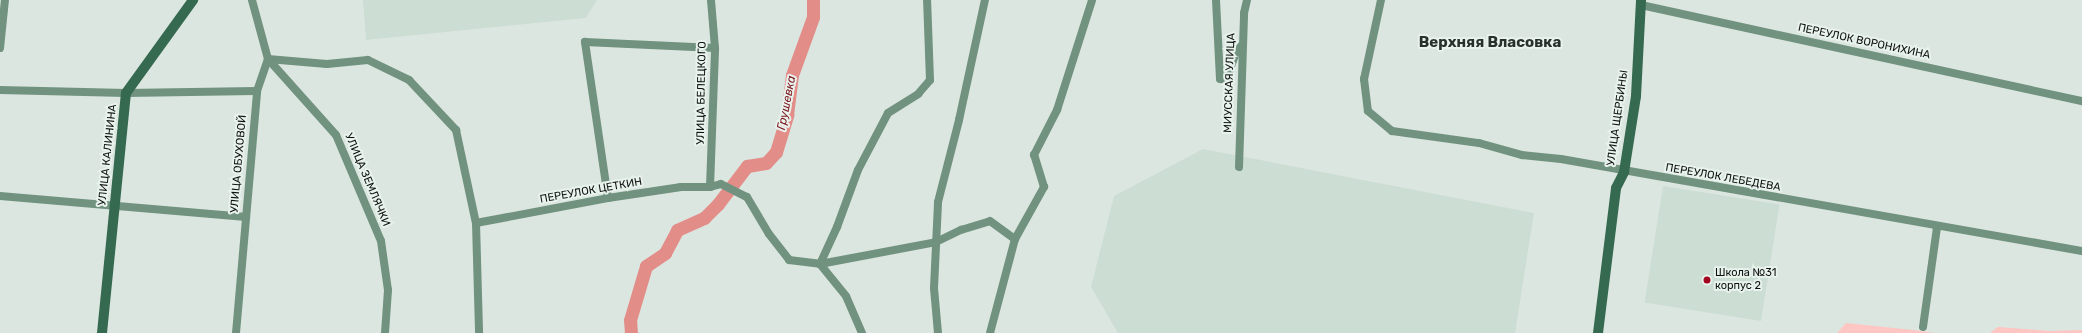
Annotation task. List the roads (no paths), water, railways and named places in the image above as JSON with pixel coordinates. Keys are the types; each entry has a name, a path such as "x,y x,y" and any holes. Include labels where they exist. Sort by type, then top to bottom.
{"street":[{"path":"0,48 5,0"},
{"name":"УЛИЦА КАЛИНИНА","path":"102,333 126,93 193,0"},
{"path":"252,0 268,60 328,64 368,60 409,80 456,130 476,223 479,333"},
{"name":"УЛИЦА БЕЛЕЦКОГО","path":"710,187 715,48 711,0"},
{"path":"820,264 838,227 858,170 888,112 918,94 930,80 927,0"},
{"path":"938,333 934,288 938,202 959,120 985,0"},
{"path":"990,333 1015,239 1044,187 1034,155 1057,110 1092,0"},
{"path":"1216,0 1220,79 1226,80 1236,52 1242,45"},
{"name":"МИУССКАЯ УЛИЦА","path":"1239,167 1242,45 1247,0"},
{"name":"ПЕРЕУЛОК ЛЕБЕДЕВА","path":"1381,0 1364,79 1368,111 1392,131 1479,143 1522,155 2082,251"},
{"name":"ПЕРЕУЛОК ВОРОНИХИНА","path":"1641,3 2082,100"},
{"name":"УЛИЦА ЩЕРБИНЫ","path":"1598,333 1616,188 1624,172 1636,96 1641,3"},
{"path":"608,198 585,42 715,48"},
{"name":"УЛИЦА ОБУХОВОЙ","path":"236,333 256,91 268,60"},
{"name":"УЛИЦА ЗЕМЛЯЧКИ","path":"268,60 336,135 381,241 388,290 385,333"},
{"path":"0,90 126,93 256,91"},
{"name":"ПЕРЕУЛОК ЦЕТКИН","path":"476,223 608,198 681,187 710,187 722,184 747,197 769,234 789,260 820,264"},
{"path":"0,196 246,217"},
{"path":"820,264 936,242 961,230 990,221 1015,239"},
{"path":"1923,327 1937,227"},
{"path":"820,264 846,296 862,333"}],"waterway":[{"name":"Грушевка","path":"631,333 630,320 646,266 665,253 677,230 704,218 718,204 747,166 766,163 776,152 787,115 792,75 813,17 813,0"}],"place":[{"name":"Школа №31 корпус 2","path":"1707,280"}],"district":[{"name":"Верхняя Власовка","path":"1490,43"}]}
